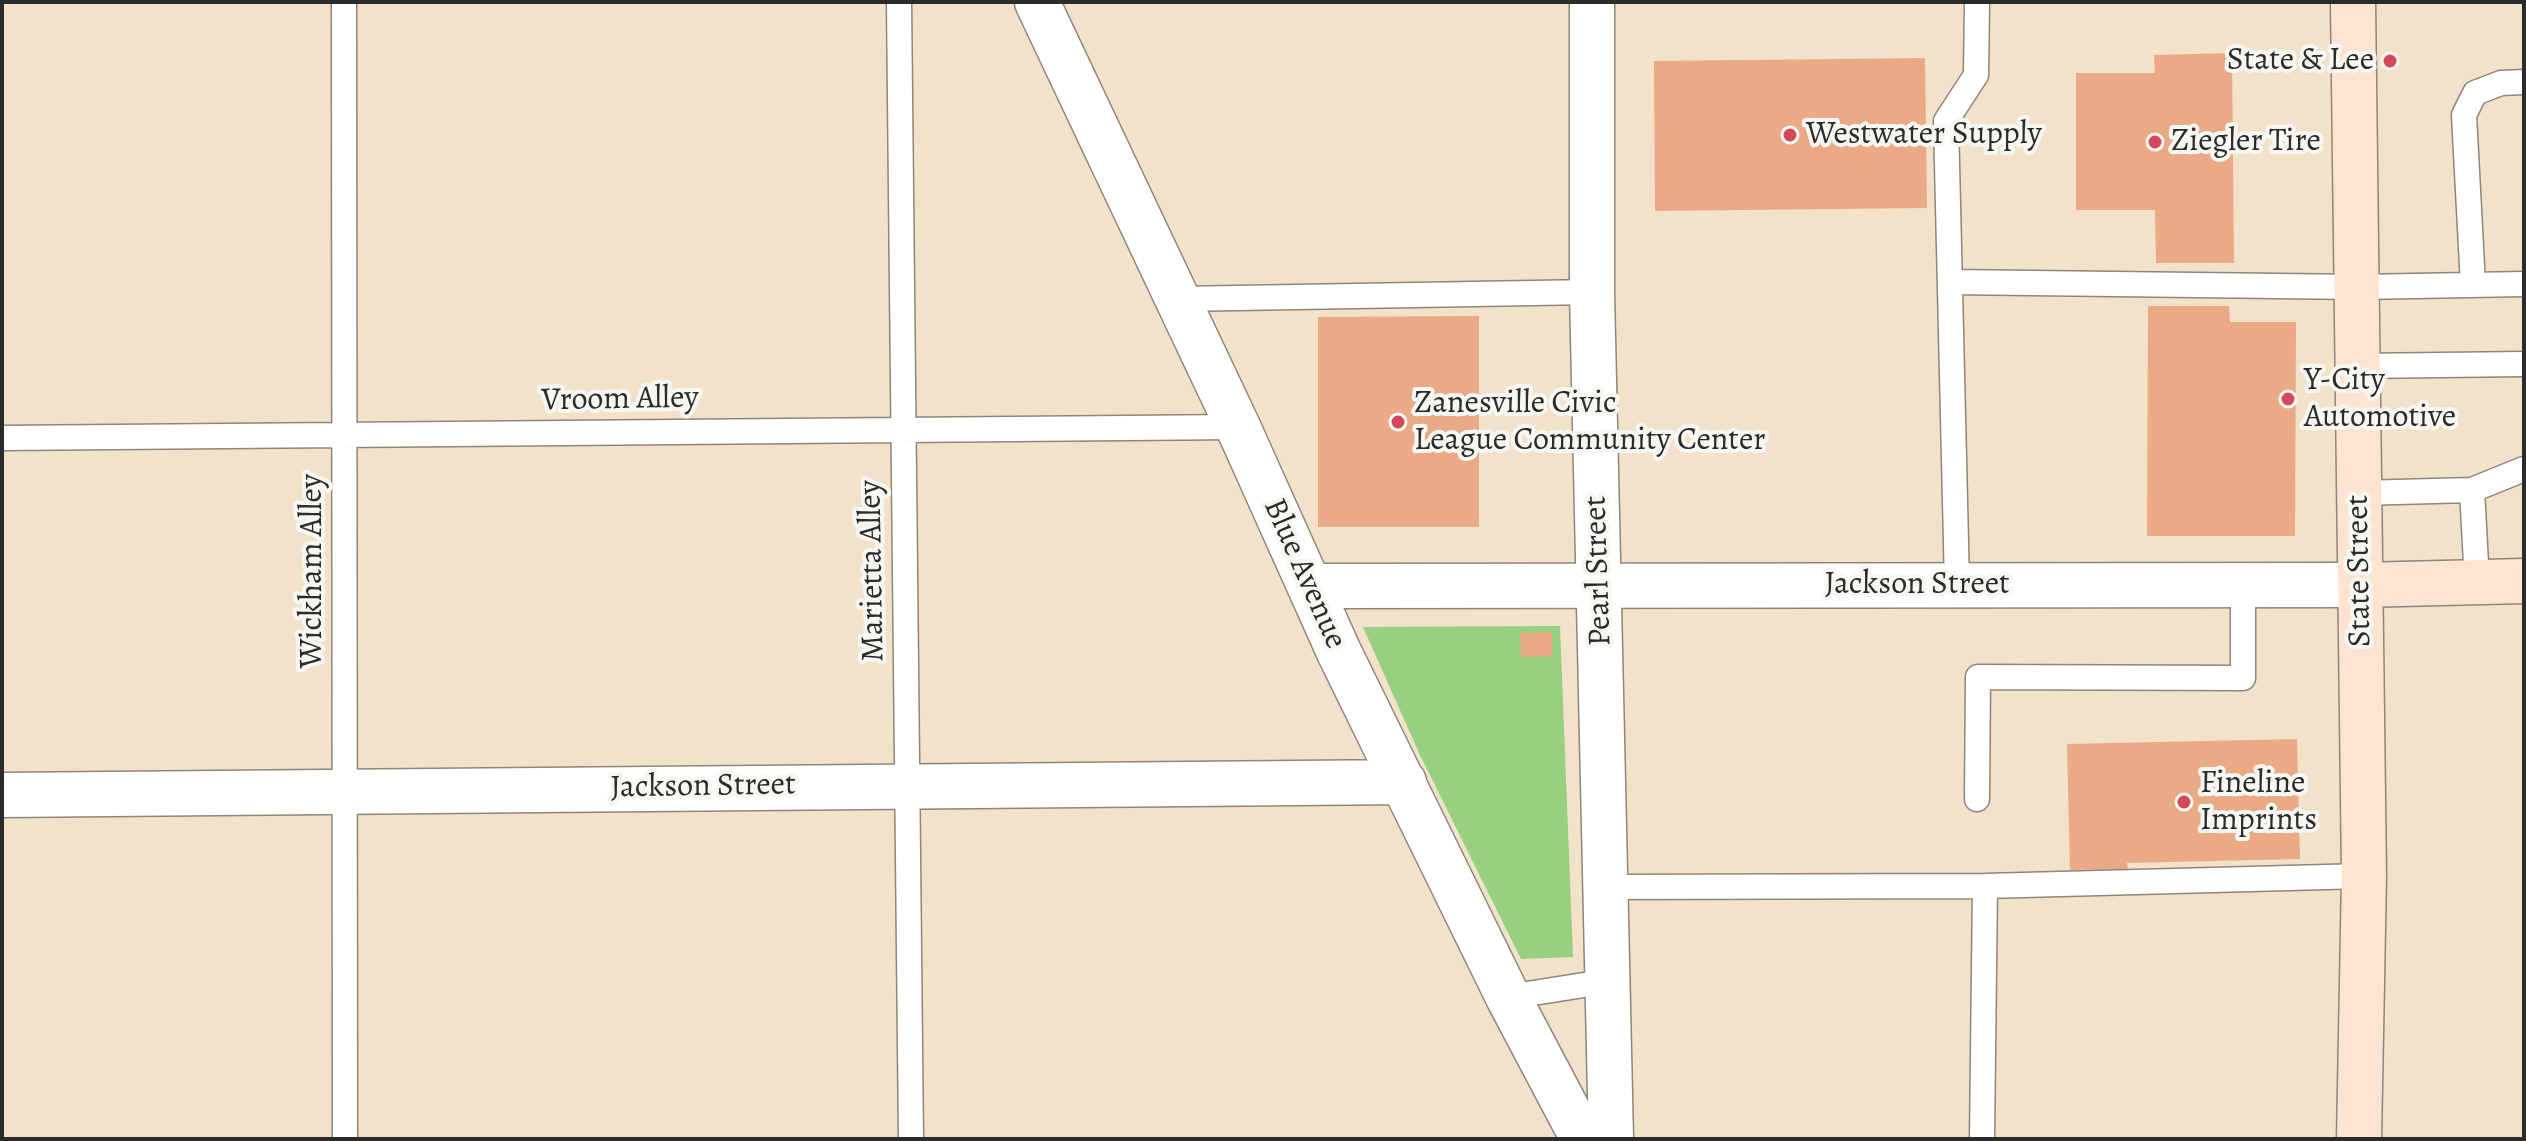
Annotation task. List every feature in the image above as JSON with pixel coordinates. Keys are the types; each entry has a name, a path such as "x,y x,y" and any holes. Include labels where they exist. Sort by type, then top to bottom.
{"main road":[{"name":"State Street","path":"2353,2 2359,287 2364,876 2359,1139"},
{"name":"Jackson Street","path":"2360,585 2524,581"}],"street":[{"name":"Blue Avenue","path":"1037,2 1404,782 1508,997 1583,1139"},
{"name":"Pearl Street","path":"1592,2 1592,292 1608,887 1611,1139"},
{"name":"Jackson Street","path":"1310,586 2360,585"},
{"name":"Jackson Street","path":"2,795 1404,782"}],"lane":[{"name":"Wickham Alley","path":"344,2 345,1139"},
{"name":"Marietta Alley","path":"899,2 911,1139"},
{"path":"1957,585 1946,121 1976,75 1977,2"},
{"path":"2473,285 2464,115 2475,93 2501,83 2524,82"},
{"path":"1950,282 2359,287 2524,284"},
{"path":"1178,299 1592,292"},
{"path":"2358,366 2524,364"},
{"name":"Vroom Alley","path":"2,438 1238,427"},
{"path":"2359,493 2472,490 2524,469"},
{"path":"2472,490 2477,582"},
{"path":"1977,799 1978,677 2243,678 2243,585"},
{"path":"1608,887 1985,886 2364,876"},
{"path":"1982,1139 1985,886"},
{"path":"1508,997 1609,981"}],"green space":[{"path":"1560,626 1573,957 1521,959 1419,753 1363,627"}],"building":[{"name":"Ziegler Tire","path":"2232,53 2234,263 2156,263 2155,210 2076,210 2076,73 2155,73 2154,55"},
{"name":"Westwater Supply","path":"1925,58 1927,208 1655,211 1654,61"},
{"path":"2148,306 2229,306 2230,322 2296,322 2295,536 2147,536"},
{"name":"Zanesville Civic League Community Center","path":"1479,316 1479,527 1318,527 1318,317"},
{"path":"1552,632 1552,656 1521,657 1520,633"},
{"name":"Fineline Imprints","path":"2297,739 2300,859 2127,863 2128,869 2070,870 2067,744"}],"place":[{"name":"State & Lee","path":"2390,61"},
{"name":"Westwater Supply","path":"1790,135"},
{"name":"Ziegler Tire","path":"2155,142"},
{"name":"Y-City Automotive","path":"2288,399"},
{"name":"Zanesville Civic League Community Center","path":"1398,422"},
{"name":"Fineline Imprints","path":"2184,802"}]}
